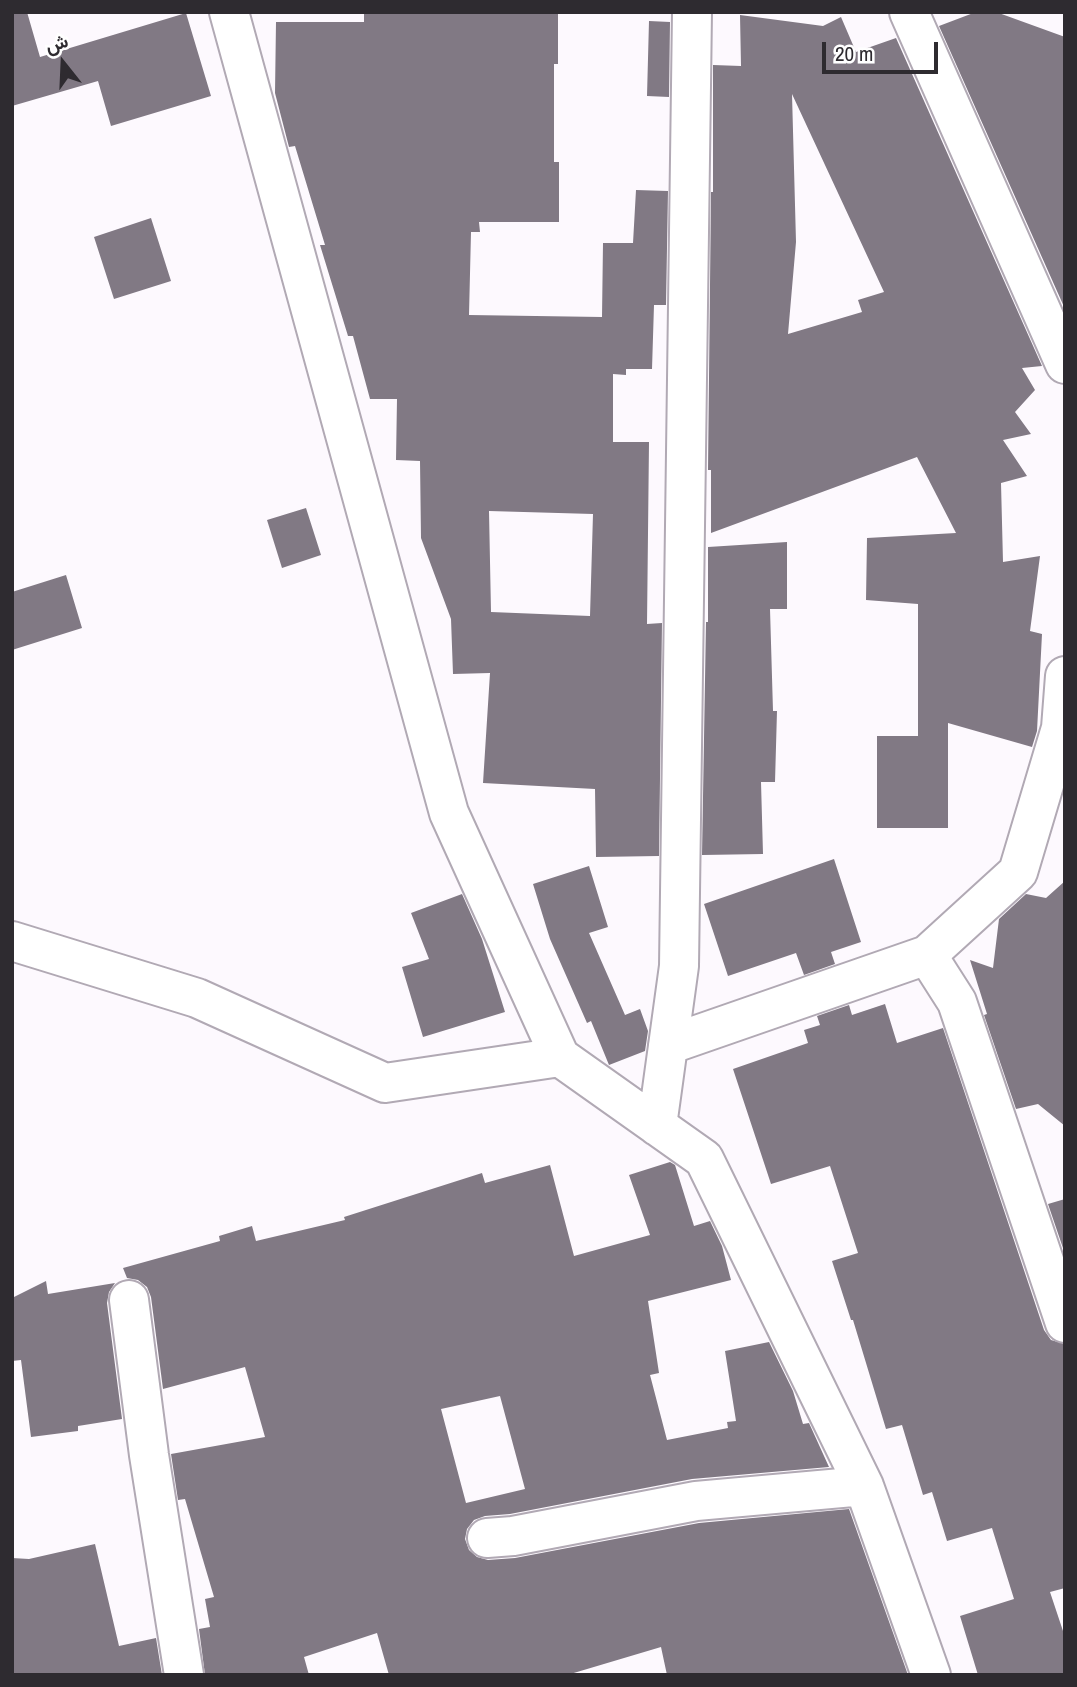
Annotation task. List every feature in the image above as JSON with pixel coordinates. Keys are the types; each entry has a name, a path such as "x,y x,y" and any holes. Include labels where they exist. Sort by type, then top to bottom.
{"street":[{"path":"229,12 449,813 560,1058 704,1159 864,1486 931,1675"},
{"path":"657,1126 679,966 692,12"},
{"path":"909,12 1065,364"},
{"path":"668,1045 927,954 1018,872 1063,728 1065,676"},
{"path":"12,918 69,958"},
{"path":"12,941 197,998 385,1083 560,1058"},
{"path":"927,954 957,1002 1065,1323"},
{"path":"129,1300 149,1455 184,1675"},
{"path":"487,1538 513,1536 696,1501 864,1486"}],"building":[{"path":"12,12 27,12 40,57 186,13 211,96 111,126 98,81 12,106"},
{"path":"976,12 996,12 1065,37 1065,309 939,26"},
{"path":"558,13 558,64 554,64 554,162 559,162 559,222 479,222 480,232 471,232 469,315 602,317 603,243 633,243 636,190 668,191 666,305 654,305 652,369 626,369 626,375 613,374 613,442 649,442 647,624 662,623 659,856 596,857 595,789 483,783 490,673 453,674 451,619 421,538 420,461 396,460 397,399 370,399 353,336 348,336 320,245 325,245 295,146 289,147 275,93 276,22 364,22 364,14","holes":["489,511 593,514 590,616 491,612"]},
{"path":"740,15 823,26 841,17 856,52 896,38 1042,366 1022,368 1035,390 1015,412 1031,434 1003,440 1027,476 1001,483 1003,562 1040,556 1030,631 1042,634 1037,731 1032,747 948,723 948,828 877,828 877,736 918,736 918,604 866,600 867,538 956,533 917,457 711,533 711,470 708,470 713,65 741,66","holes":["792,94 884,292 858,300 862,312 788,334 796,242"]},
{"path":"649,21 670,22 669,97 647,96"},
{"path":"151,218 171,281 114,299 94,237"},
{"path":"306,508 321,555 282,568 267,520"},
{"path":"787,542 787,609 770,609 773,711 777,711 775,782 761,782 763,854 702,855 708,547"},
{"path":"66,575 82,628 12,650 12,592"},
{"path":"834,859 861,942 831,952 835,964 804,975 796,953 728,976 704,904"},
{"path":"589,866 608,927 589,933 625,1015 640,1009 648,1031 645,1051 609,1065 591,1021 587,1023 550,939 533,884"},
{"path":"1065,881 1065,1126 1038,1104 1016,1109 984,1015 987,1014 970,960 993,968 999,919 1026,894 1046,898"},
{"path":"462,894 482,939 505,1012 423,1037 402,967 429,959 411,913"},
{"path":"885,1004 897,1043 943,1028 1044,1330 1051,1340 1065,1344 1065,1588 1050,1592 1065,1637 1065,1675 978,1675 960,1616 1014,1599 992,1528 947,1541 932,1492 923,1495 902,1425 886,1429 832,1261 858,1253 830,1166 771,1184 733,1069 808,1043 804,1030 820,1025 817,1016 849,1005 852,1015"},
{"path":"670,1162 675,1165 694,1226 710,1221 722,1246 731,1280 648,1301 659,1373 650,1375 667,1440 728,1428 727,1422 736,1421 725,1351 769,1342 793,1391 803,1424 809,1423 829,1467 692,1479 510,1514 485,1516 474,1520 467,1529 465,1539 469,1550 477,1557 488,1560 515,1558 699,1523 849,1509 908,1675 667,1675 661,1647 567,1675 389,1675 377,1633 304,1657 309,1675 205,1675 199,1629 210,1627 205,1599 214,1597 185,1499 178,1500 171,1454 265,1437 245,1367 163,1389 151,1297 147,1287 138,1280 127,1278 123,1268 220,1241 219,1236 252,1226 256,1241 345,1220 344,1217 482,1173 485,1183 550,1165 574,1256 650,1235 629,1175","holes":["500,1396 525,1489 466,1503 441,1409"]},
{"path":"1065,1199 1065,1254 1048,1204"},
{"path":"46,1281 48,1294 115,1283 109,1292 107,1303 122,1419 78,1426 78,1431 31,1437 21,1360 12,1361 12,1298"},
{"path":"95,1544 119,1646 156,1638 162,1675 12,1675 12,1558 29,1559"}]}
